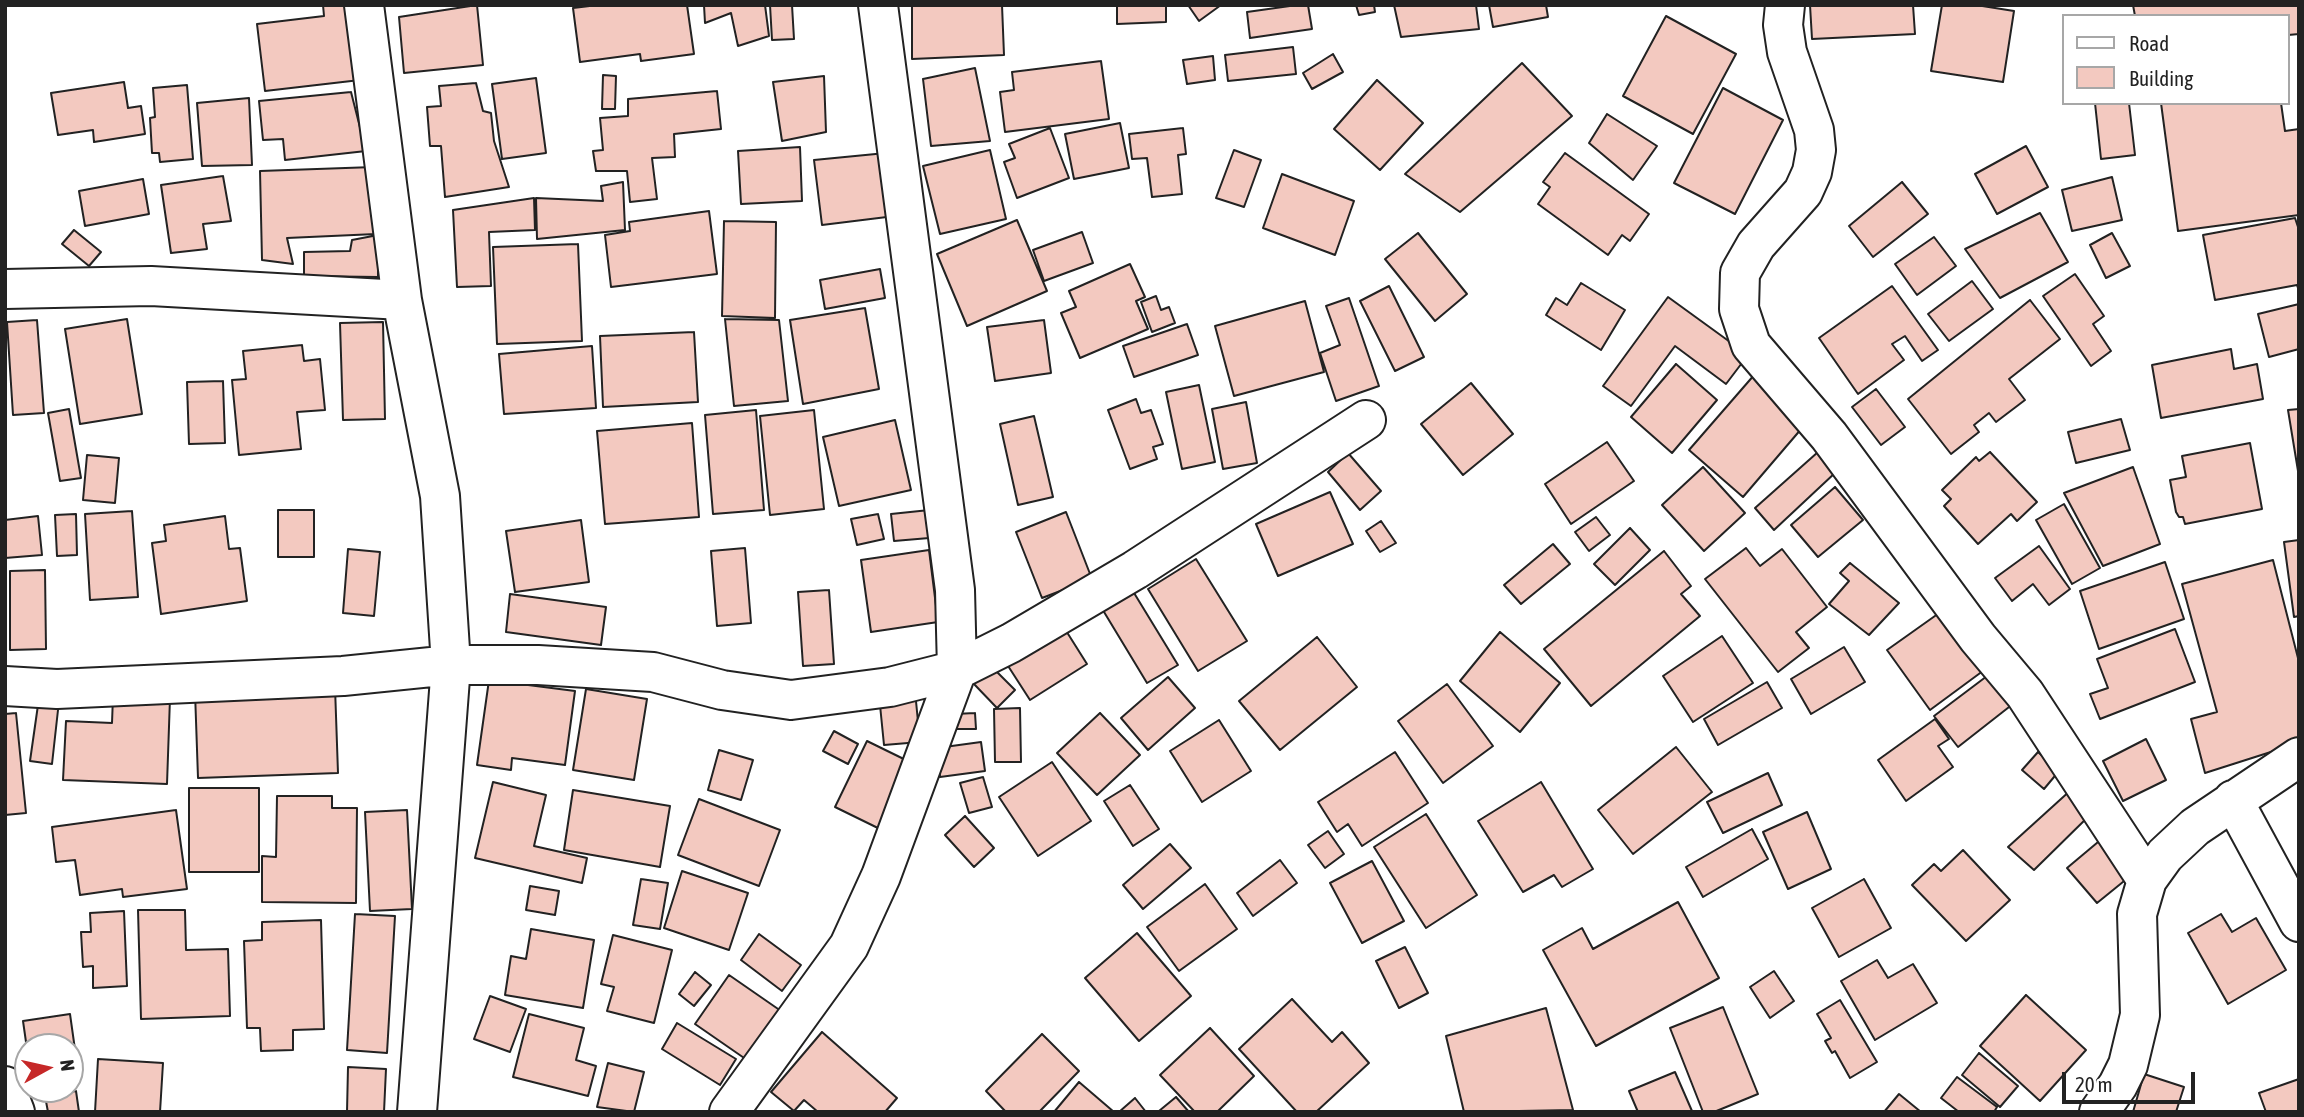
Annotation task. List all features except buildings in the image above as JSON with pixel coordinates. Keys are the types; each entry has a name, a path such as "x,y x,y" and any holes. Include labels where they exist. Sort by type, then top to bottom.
{"street":[{"path":"364,5 402,300 440,496 451,665 417,1112"},
{"path":"729,1112 849,946 881,876 957,670 953,576 878,5"},
{"path":"1785,5 1783,25 1787,52 1814,130 1816,150 1812,172 1803,192 1756,245 1740,273 1739,309 1751,345 1829,436 1978,638 2025,694 2147,880"},
{"path":"5,289 151,286 402,300"},
{"path":"5,686 57,689 343,676 451,665 550,666 653,672 722,690 791,700 890,687 957,670 1011,643 1135,570 1366,420"},
{"path":"2099,1112 2118,1085 2127,1065 2140,1015 2137,914 2147,880 2165,855 2185,836 2233,800 2299,757"},
{"path":"2233,800 2299,922"},
{"path":"5,1086 15,1112"}]}
